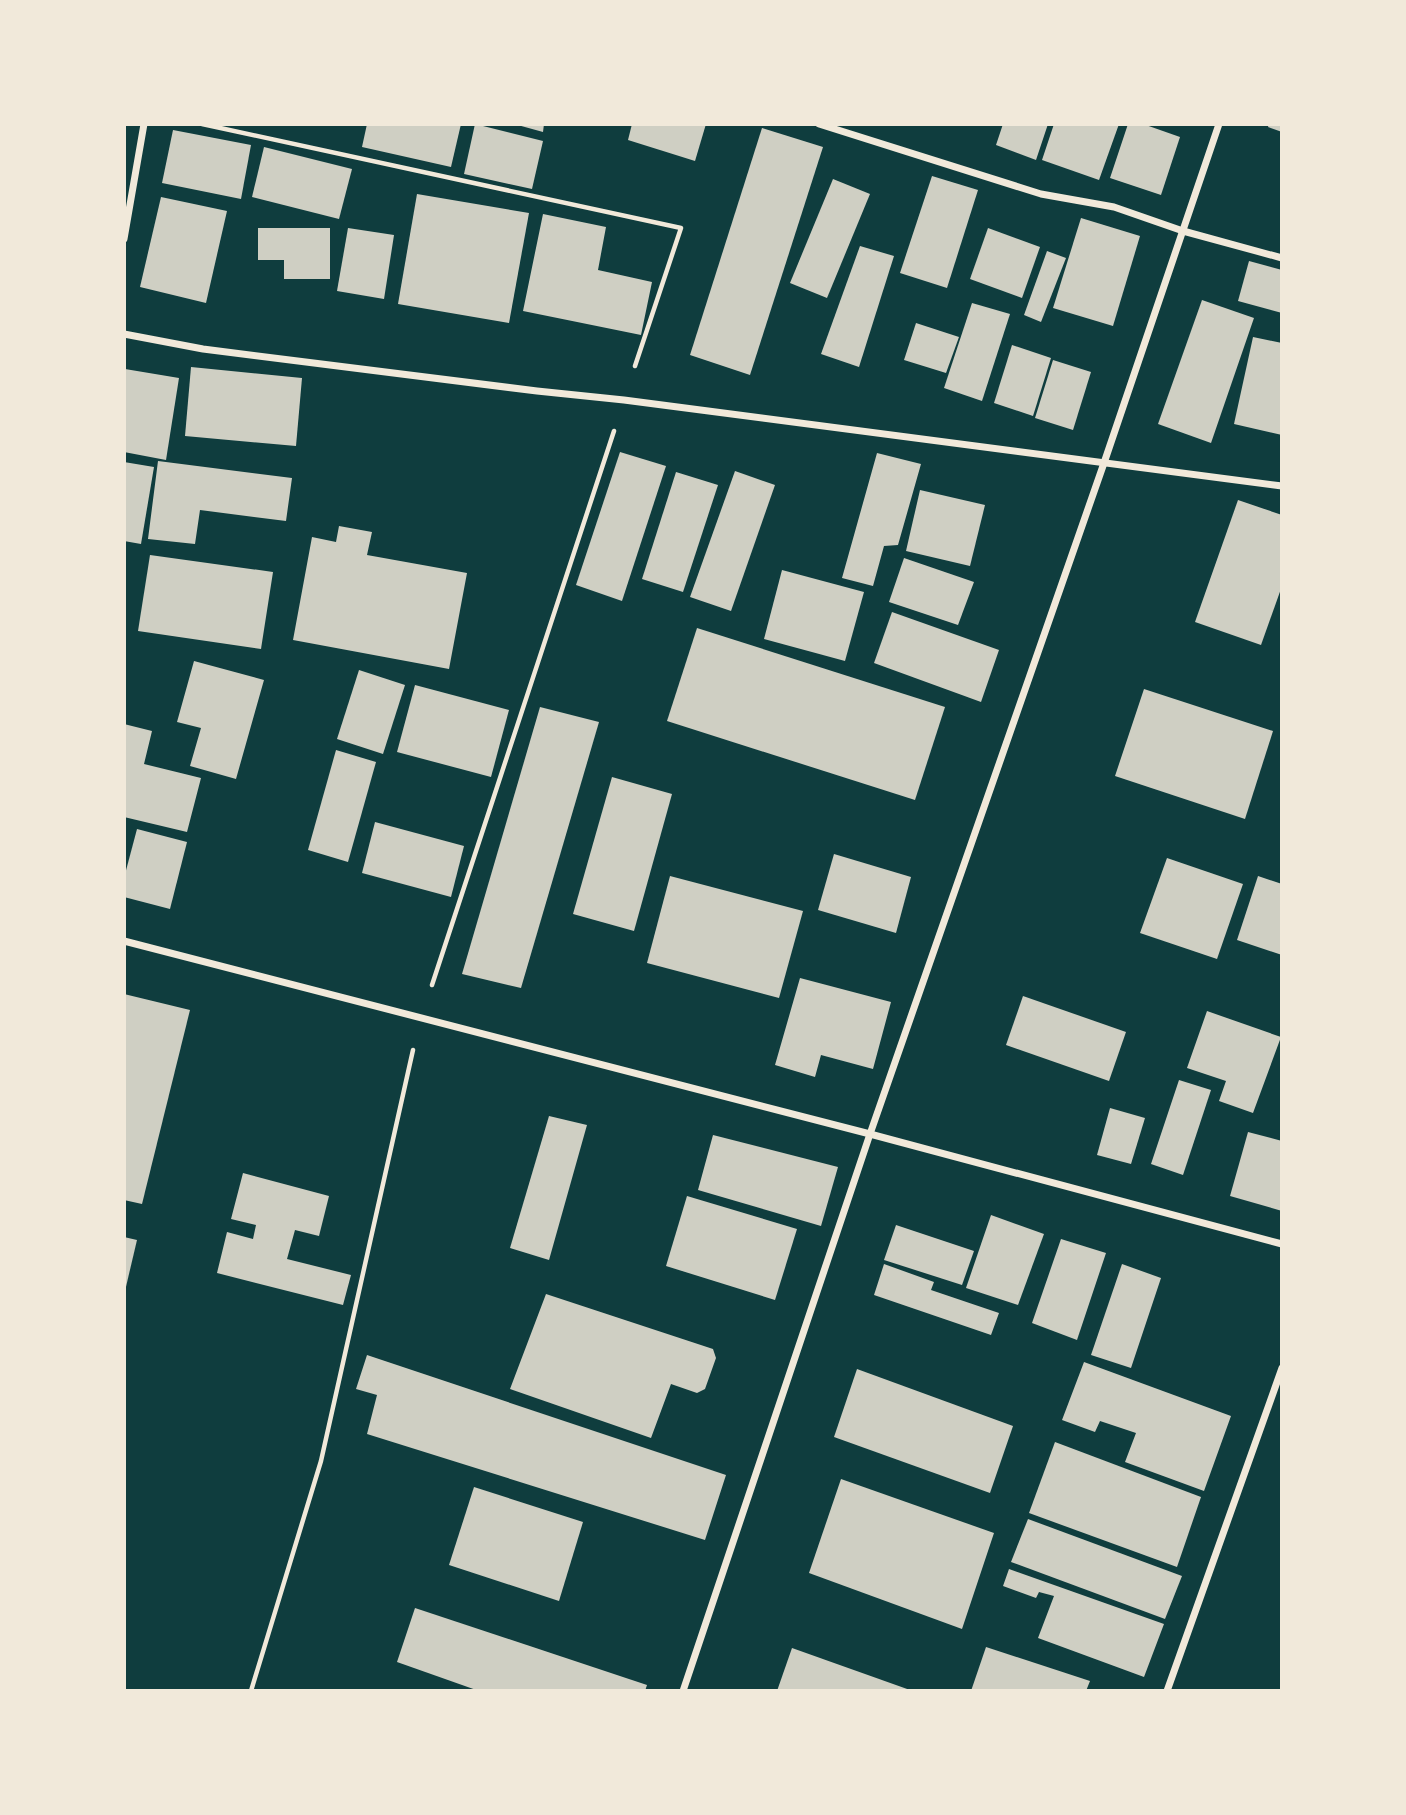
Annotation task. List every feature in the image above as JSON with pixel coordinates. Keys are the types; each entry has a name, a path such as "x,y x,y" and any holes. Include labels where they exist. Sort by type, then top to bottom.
{"street":[{"path":"124,239 144,124"},
{"path":"820,124 1041,194 1114,207 1183,231 1282,258"},
{"path":"683,1691 870,1134 1219,124"},
{"path":"124,334 216,351 624,400 1282,486"},
{"path":"124,941 870,1134 1282,1244"},
{"path":"1167,1691 1282,1368"}],"path":[{"path":"202,124 681,228 421,1018 321,1461 251,1691"}],"building":[{"path":"367,124 461,124 451,167 362,147"},
{"path":"475,124 543,141 532,189 464,174"},
{"path":"514,124 544,124 543,132"},
{"path":"632,124 706,124 695,161 628,140"},
{"path":"1003,124 1048,124 1036,160 996,145"},
{"path":"1054,124 1119,124 1099,180 1042,160"},
{"path":"1128,124 1143,124 1180,137 1161,195 1110,178"},
{"path":"1269,124 1282,124 1282,132 1268,127"},
{"path":"762,128 823,147 750,375 690,355"},
{"path":"173,130 251,145 241,199 162,183"},
{"path":"264,147 352,169 339,219 252,197"},
{"path":"932,176 978,190 947,288 900,273"},
{"path":"833,179 870,194 827,298 790,283"},
{"path":"417,194 529,213 509,323 398,304"},
{"path":"161,197 227,211 206,303 140,287"},
{"path":"543,214 606,227 598,270 652,282 641,335 523,311"},
{"path":"1081,218 1140,236 1113,326 1053,308"},
{"path":"258,228 330,228 330,279 284,279 284,260 258,260"},
{"path":"348,228 394,235 384,299 337,291"},
{"path":"988,228 1040,247 1022,298 970,279"},
{"path":"860,246 894,256 859,367 821,354"},
{"path":"1047,251 1066,258 1041,322 1024,315"},
{"path":"1249,261 1282,270 1282,313 1238,301"},
{"path":"1202,300 1254,318 1211,443 1158,424"},
{"path":"972,303 1010,314 982,401 944,388"},
{"path":"916,323 959,337 946,373 904,360"},
{"path":"1253,337 1282,343 1282,435 1234,424"},
{"path":"1012,345 1051,358 1033,416 994,403"},
{"path":"1053,360 1091,372 1073,430 1035,418"},
{"path":"191,367 302,378 296,446 185,436"},
{"path":"125,369 179,378 166,460 124,452"},
{"path":"620,452 666,466 622,601 576,585"},
{"path":"877,453 921,464 898,545 884,546 873,586 842,578"},
{"path":"158,461 292,478 286,521 200,510 195,544 148,539"},
{"path":"124,462 154,467 141,544 124,541"},
{"path":"735,471 775,485 731,611 690,597"},
{"path":"676,472 718,485 683,592 642,579"},
{"path":"920,490 985,505 970,566 906,551"},
{"path":"1238,500 1282,515 1282,586 1261,645 1195,622"},
{"path":"339,526 372,532 367,555 467,573 449,669 293,640 312,537 336,542"},
{"path":"150,555 273,572 261,649 138,631"},
{"path":"904,558 974,582 958,625 889,602"},
{"path":"782,570 864,592 845,661 764,639"},
{"path":"892,612 999,650 981,702 874,663"},
{"path":"697,628 945,707 915,800 667,721"},
{"path":"194,661 264,680 236,779 190,766 201,728 177,722"},
{"path":"359,670 405,685 383,754 337,739"},
{"path":"415,685 509,710 491,777 397,752"},
{"path":"1144,689 1273,731 1245,819 1115,776"},
{"path":"540,707 599,722 521,988 462,974"},
{"path":"124,724 152,731 144,764 201,778 187,832 124,817"},
{"path":"336,750 376,762 348,862 308,850"},
{"path":"612,777 672,794 634,931 573,914"},
{"path":"375,822 464,846 451,897 362,873"},
{"path":"137,829 187,842 170,909 124,897 124,878"},
{"path":"834,854 911,877 896,933 818,910"},
{"path":"1167,858 1243,884 1217,959 1140,933"},
{"path":"670,876 803,911 779,998 647,963"},
{"path":"1258,876 1282,884 1282,955 1237,940"},
{"path":"800,978 891,1002 873,1069 821,1055 815,1077 775,1065"},
{"path":"124,994 190,1010 142,1204 124,1200"},
{"path":"1023,996 1126,1032 1109,1081 1006,1045"},
{"path":"1207,1011 1281,1037 1253,1113 1219,1101 1226,1081 1187,1068"},
{"path":"1179,1080 1211,1090 1183,1175 1151,1164"},
{"path":"1110,1108 1145,1118 1131,1164 1097,1155"},
{"path":"549,1116 587,1125 549,1260 510,1248"},
{"path":"1248,1132 1282,1141 1282,1211 1230,1196"},
{"path":"713,1135 838,1167 821,1226 698,1190"},
{"path":"243,1173 329,1196 319,1236 295,1230 287,1259 351,1275 343,1305 217,1273 227,1232 253,1239 256,1225 231,1219"},
{"path":"687,1196 797,1229 775,1300 666,1266"},
{"path":"991,1215 1044,1234 1018,1305 966,1288"},
{"path":"896,1225 974,1251 962,1285 884,1260"},
{"path":"124,1237 137,1240 125,1291 124,1291"},
{"path":"1061,1239 1106,1253 1077,1340 1032,1323"},
{"path":"884,1264 934,1282 931,1290 999,1313 991,1335 874,1295"},
{"path":"1122,1264 1161,1278 1131,1368 1091,1355"},
{"path":"546,1294 713,1349 716,1358 705,1389 697,1393 671,1384 651,1438 510,1389"},
{"path":"367,1355 726,1475 705,1540 367,1434 377,1395 356,1389"},
{"path":"1084,1362 1231,1416 1204,1491 1125,1462 1136,1433 1100,1421 1095,1432 1062,1420"},
{"path":"857,1369 1013,1426 990,1493 834,1437"},
{"path":"1055,1442 1201,1497 1177,1567 1029,1513"},
{"path":"841,1479 994,1533 962,1629 809,1573"},
{"path":"474,1487 583,1522 559,1601 449,1565"},
{"path":"1028,1519 1182,1576 1165,1619 1011,1562"},
{"path":"1009,1569 1164,1624 1144,1677 1038,1638 1054,1596 1039,1592 1036,1598 1003,1586"},
{"path":"415,1608 647,1685 645,1691 479,1691 397,1662"},
{"path":"986,1647 1090,1681 1086,1691 971,1691"},
{"path":"792,1648 910,1690 910,1691 777,1691"}]}
